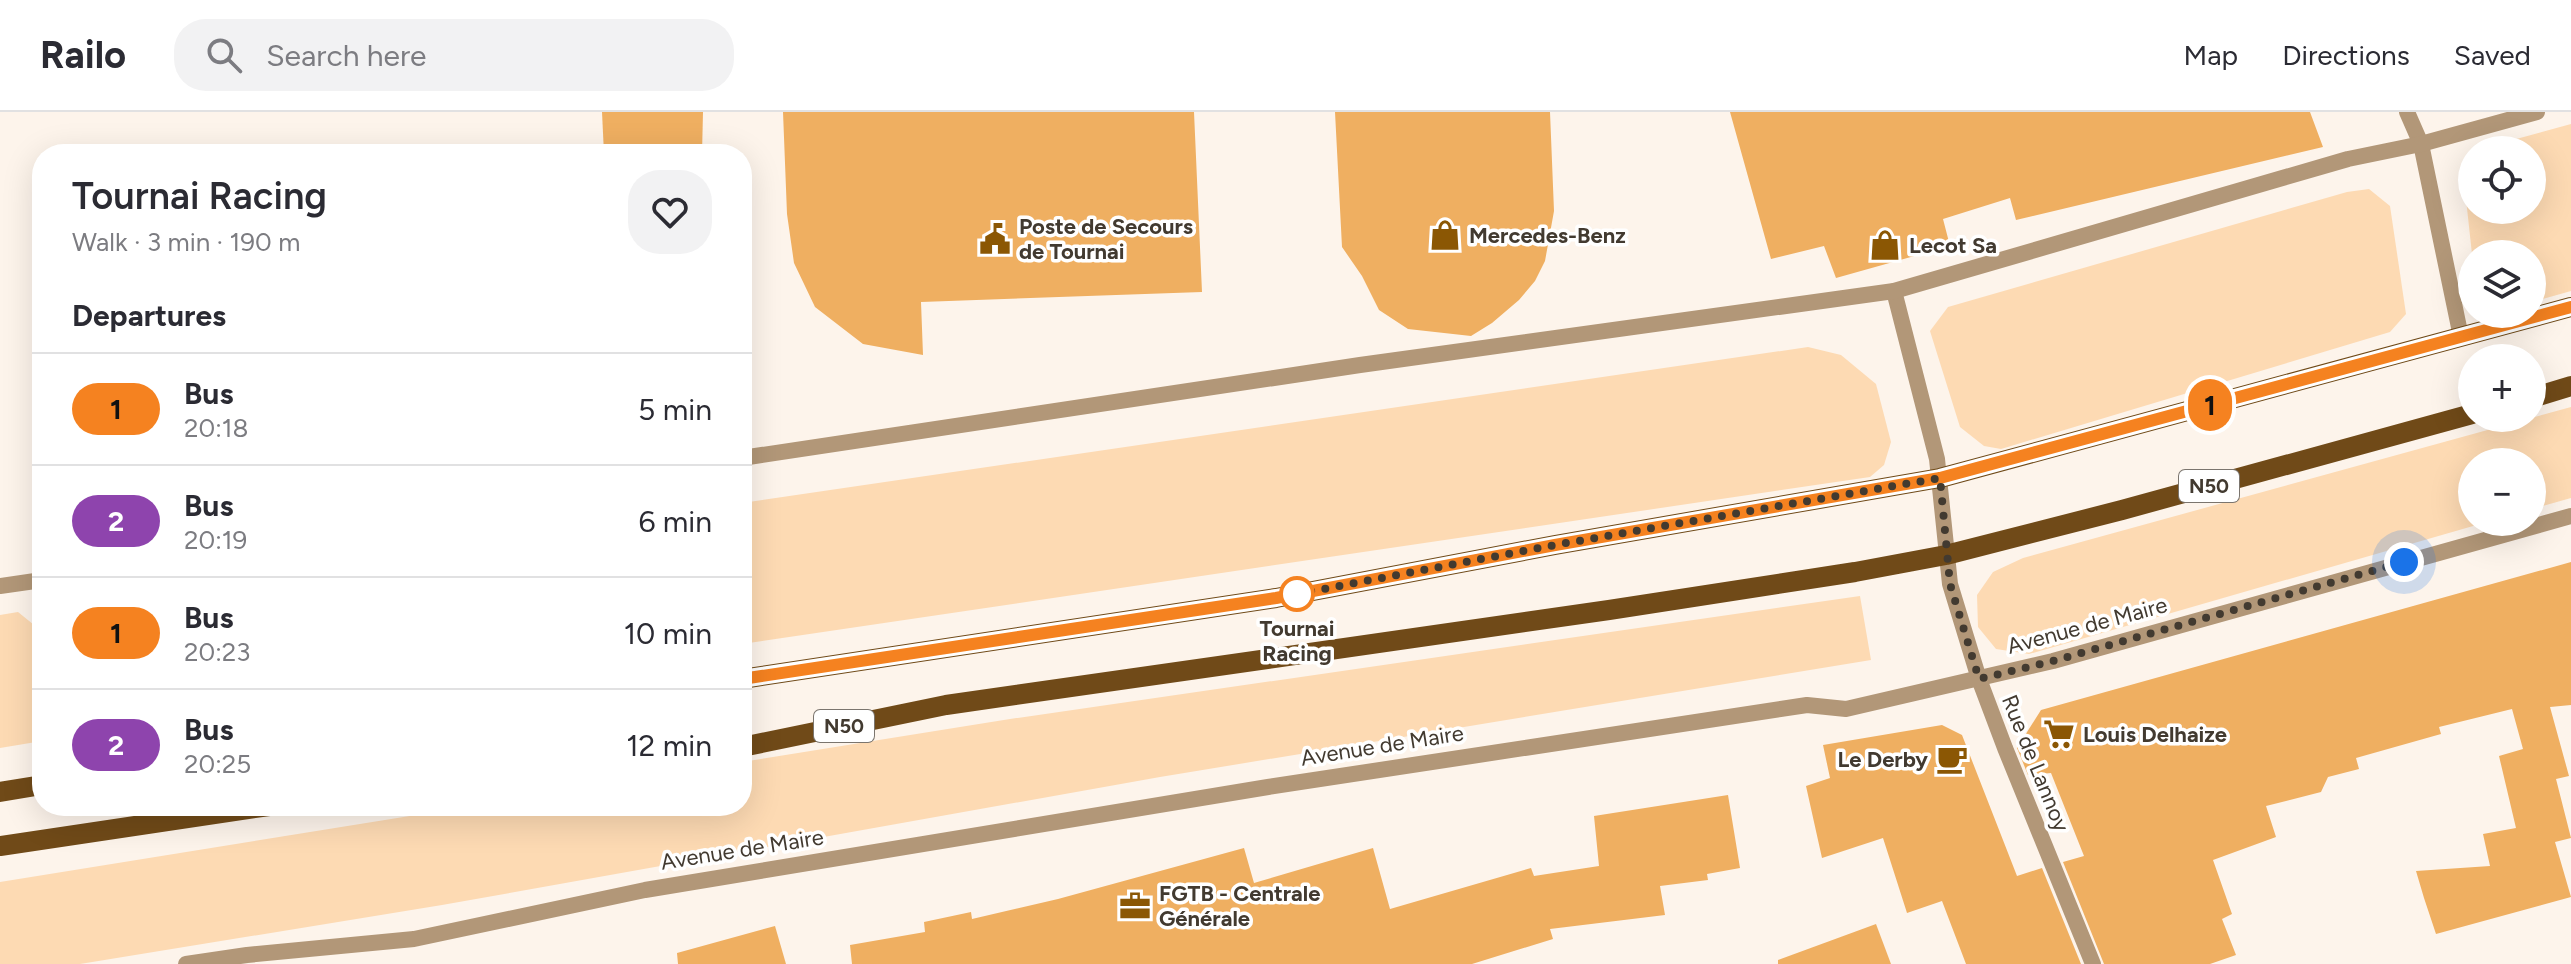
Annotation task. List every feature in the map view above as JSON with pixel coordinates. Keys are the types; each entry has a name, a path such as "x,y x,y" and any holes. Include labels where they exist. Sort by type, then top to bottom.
{"main road":[{"path":"752,677 1260,600 1940,478 2571,307"},
{"path":"2546,394 2571,386"},
{"name":"N50","path":"752,745 946,705 1640,605 1946,555 2458,418"},
{"path":"0,792 32,787"},
{"path":"0,846 202,816"}],"street":[{"path":"2407,112 2421,144 2461,337"},
{"path":"752,457 1345,368 1894,291 2348,159 2421,144 2537,112"},
{"name":"Rue de Lannoy","path":"1894,291 1927,414 1940,478 1950,584 1979,679 2093,964"},
{"name":"Avenue de Maire","path":"186,964 414,939 676,884 1268,787 1792,707 1807,705 1846,709 2053,661 2571,516"},
{"path":"0,586 32,581"}],"shaded area":[{"path":"2571,124 2571,291 2546,298 2546,240 2470,240 2469,224 2546,224 2546,136 2527,136"},
{"path":"2369,189 2390,206 2406,314 2390,332 2001,449 1984,446 1960,427 1930,331 1948,307 2347,192"},
{"path":"1808,347 1841,355 1876,384 1891,442 1884,465 1870,477 752,643 752,502"},
{"path":"2571,407 2571,498 2546,505 2546,448 2458,448 2458,530 2029,654 1996,649 1978,627 1977,595 1993,572 2023,558 2480,432 2546,432 2546,414"},
{"path":"1860,596 1871,660 1160,777 442,905 80,964 0,964 0,882 410,816 752,816 752,760 1010,719"},
{"path":"18,612 32,623 32,743 0,748 0,615"}],"building":[{"path":"602,112 703,112 702,144 604,144"},
{"name":"Poste de Secours de Tournai","path":"783,112 1194,112 1202,292 921,302 923,355 863,344 815,307 794,263 787,214"},
{"name":"Mercedes-Benz","path":"1335,112 1550,112 1554,211 1545,261 1535,281 1519,300 1471,336 1408,329 1379,310 1362,276 1342,247"},
{"path":"1730,112 2310,112 2323,147 2016,220 2010,198 1943,219 1950,246 1836,278 1824,246 1771,259"},
{"path":"2571,562 2571,705 2550,707 2569,776 2556,779 2571,838 2555,842 2571,897 2436,934 2424,898 2416,871 2490,866 2483,834 2516,828 2499,756 2523,749 2512,709 2439,727 2441,734 2356,758 2359,769 2328,777 2321,792 2266,806 2276,837 2213,860 2232,914 2222,919 2236,955 2210,964 2104,964 2063,862 2084,856 2051,773 2028,775 2017,748 2041,710"},
{"path":"1942,725 1962,735 2017,876 2042,868 2081,964 1966,964 1942,901 1907,913 1883,838 1822,858 1806,786 1830,778 1823,745"},
{"path":"1728,795 1740,868 1707,874 1708,880 1660,886 1665,915 1550,929 1553,939 1472,964 852,964 850,945 925,932 924,922 971,912 972,919 1244,848 1254,883 1373,848 1390,909 1531,868 1534,876 1599,866 1594,816"},
{"path":"1876,924 1891,964 1778,964 1778,960"},
{"path":"775,926 786,964 678,964 677,953"}],"bus line":[{"name":"1","path":"752,678 1276,598 1555,545 1940,478 2571,307"}],"place":[{"name":"Mercedes-Benz","path":"1445,235"},
{"name":"Poste de Secours de Tournai","path":"995,239"},
{"name":"Lecot Sa","path":"1885,245"},
{"name":"Tournai Racing","path":"1297,594"},
{"name":"Louis Delhaize","path":"2059,734"},
{"name":"Le Derby","path":"1952,759"},
{"name":"FGTB - Centrale Générale","path":"1135,906"}],"route":[{"path":"1297,594 1555,545 1940,478 1950,584 1979,679 2404,562"}]}
